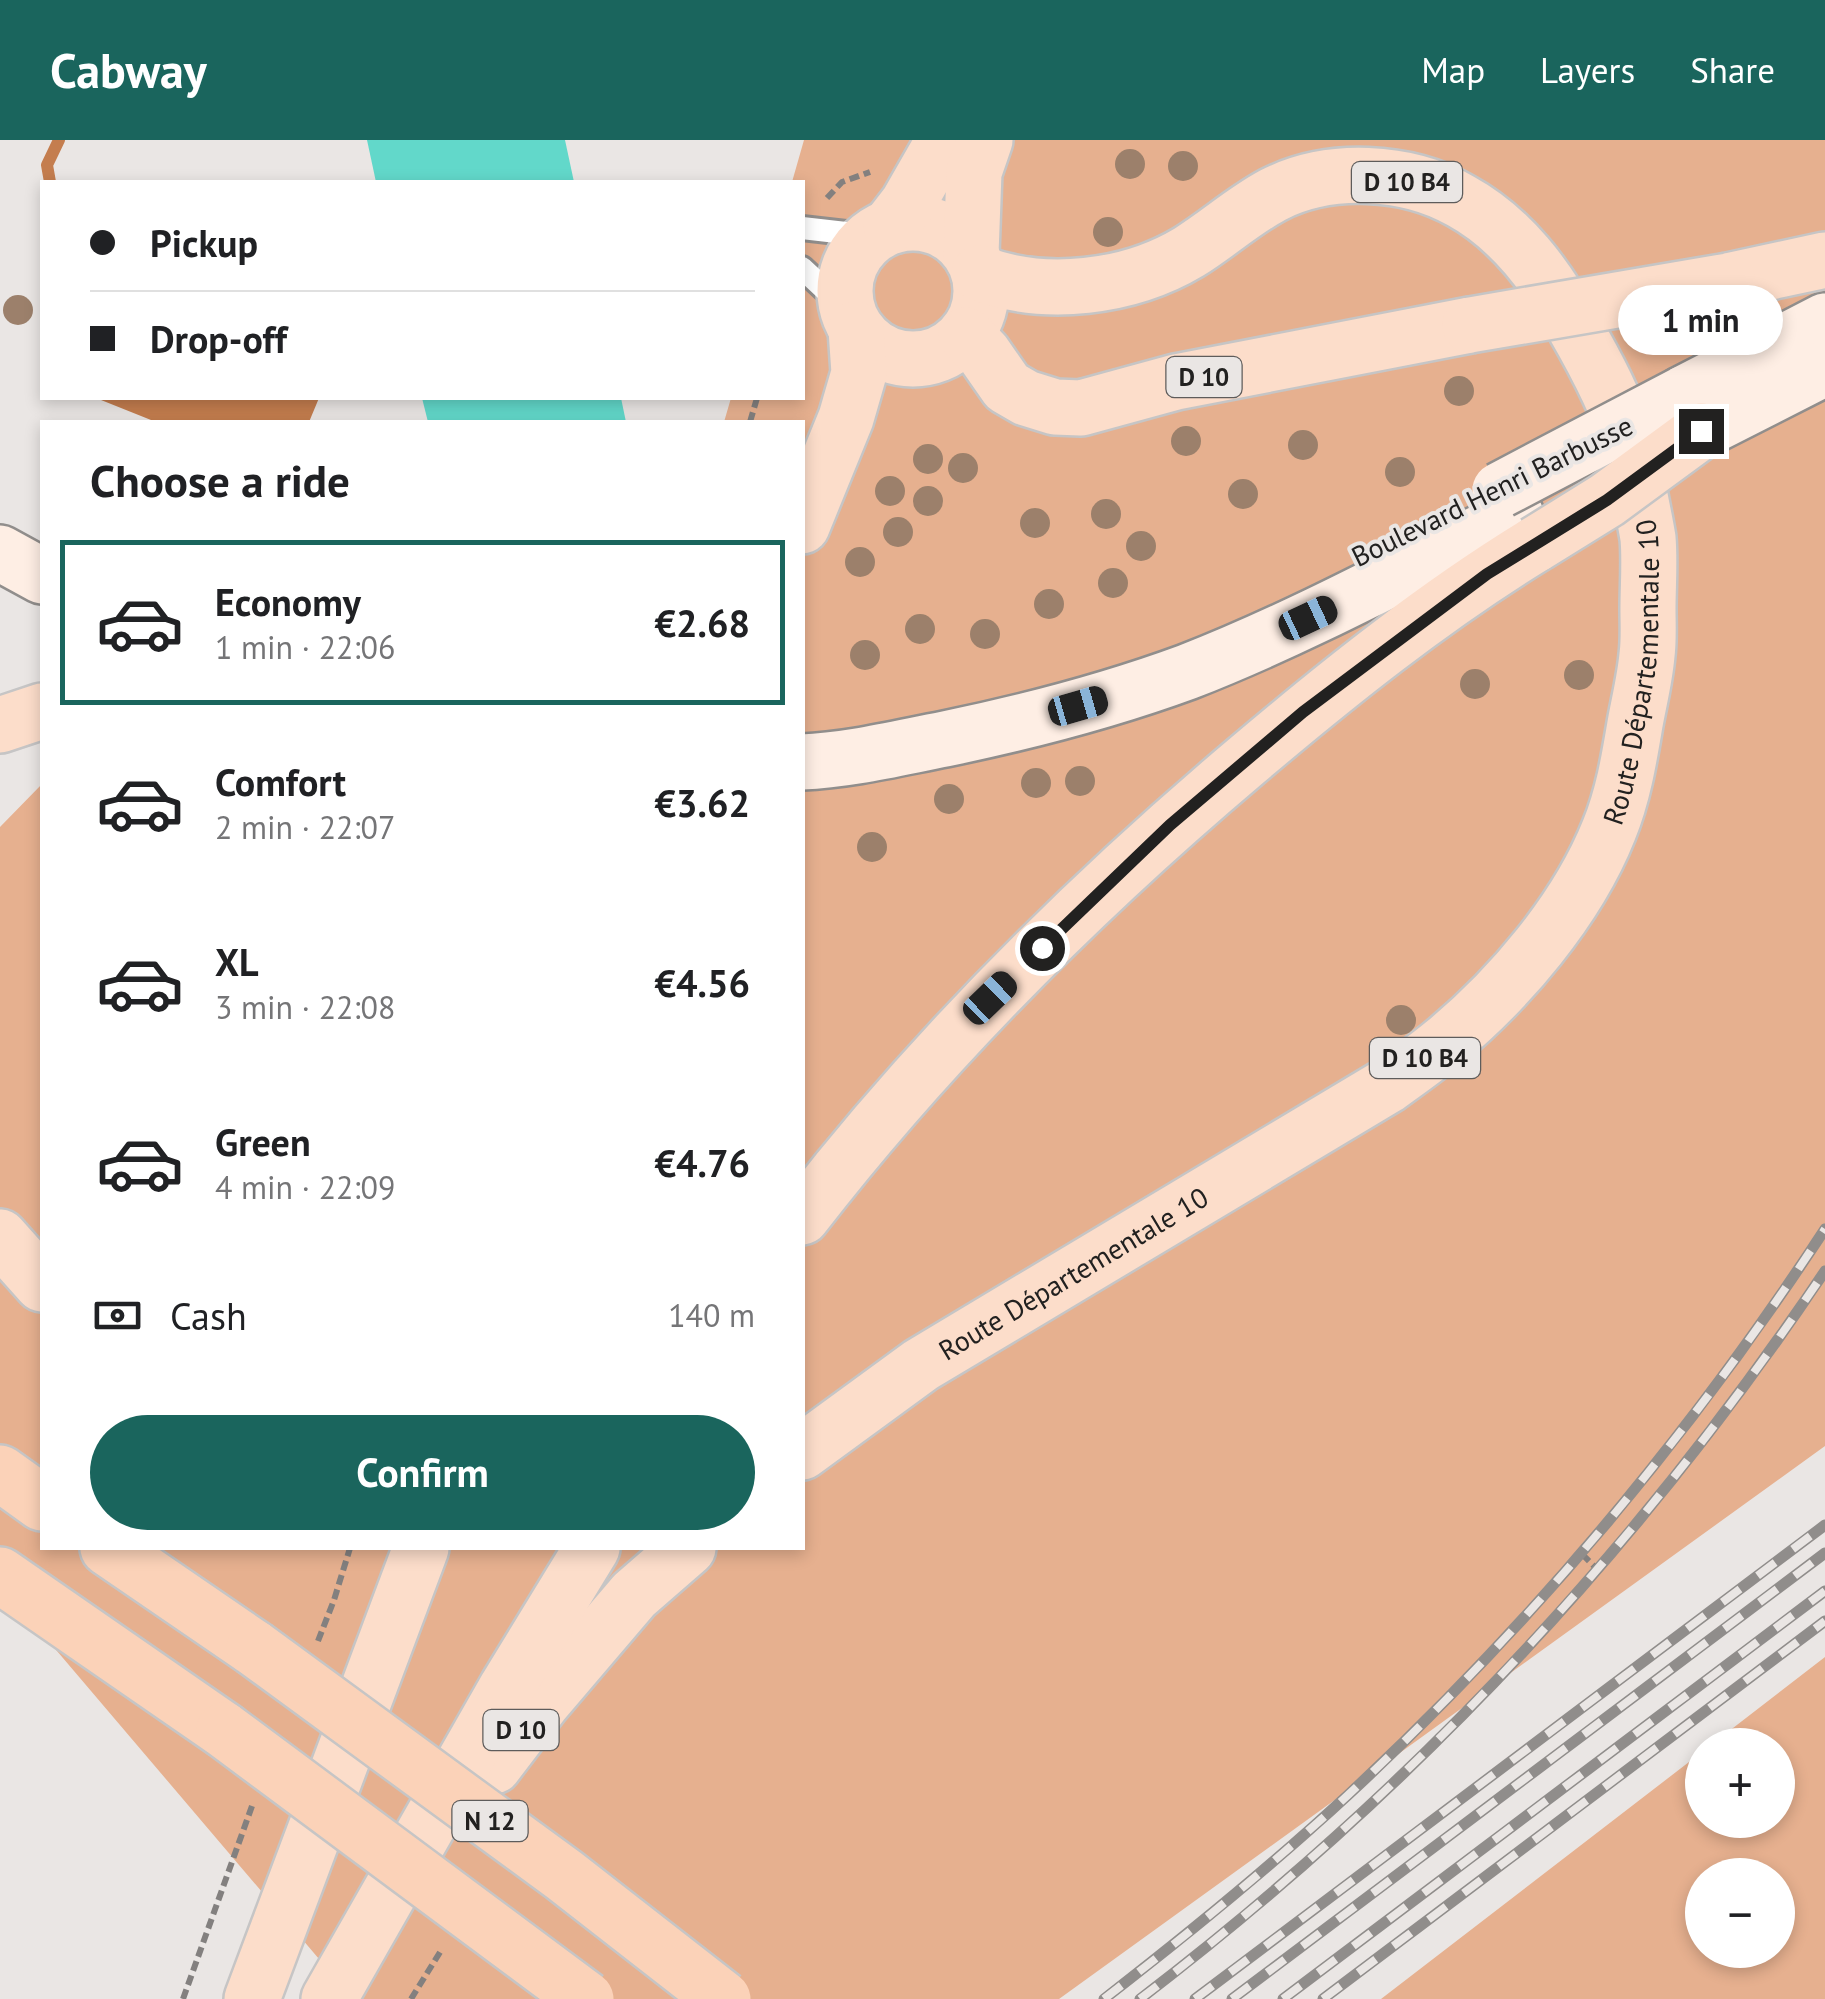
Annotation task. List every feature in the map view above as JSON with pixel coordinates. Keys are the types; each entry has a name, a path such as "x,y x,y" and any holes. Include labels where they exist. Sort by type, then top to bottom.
{"highway":[{"path":"0,1474 40,1502"},
{"name":"N 12","path":"111,1550 254,1648 564,1875 723,1999"},
{"path":"0,1575 224,1730 586,1999"}],"main road":[{"path":"805,512 814,469 846,418 859,373 844,290 848,269 858,250 908,203 944,140"},
{"path":"852,320 874,348 897,358 922,358 946,351 966,335 977,316 982,294 975,264 974,172 985,140"},
{"name":"Route Départementale 10","path":"805,1450 921,1366 1387,1086 1492,1000 1542,944 1609,831 1628,771 1648,654 1648,540 1630,447 1612,401 1562,305 1536,268 1515,242 1459,199 1387,177 1348,176 1311,182 1276,194 1186,254 1151,271 1117,281 1082,287 1005,283 975,264"},
{"path":"882,230 913,222 936,226 956,237 975,264"},
{"name":"D 10","path":"966,335 1007,386 1026,398 1055,407 1081,408 1176,382 1470,324 1728,282 1825,260"},
{"path":"805,1213 856,1148 990,998 1170,825 1303,712 1487,574 1517,516 1607,500 1692,412 1825,321"},
{"path":"1692,412 1825,368"},
{"name":"Boulevard Henri Barbusse","path":"812,745 901,748 1052,714 1186,672 1248,647 1517,516"},
{"path":"0,553 40,575"},
{"path":"0,589 40,610"},
{"path":"0,725 40,712"},
{"path":"0,1236 40,1282"},
{"path":"252,1999 420,1550"},
{"path":"369,1926 591,1550"},
{"name":"D 10","path":"329,1999 369,1926 542,1703 634,1595 686,1550"}],"lane":[{"path":"805,228 882,230"},
{"path":"805,271 852,320"}],"path":[{"path":"1582,1554 1598,1570"},
{"path":"411,1999 452,1934"}],"shaded area":[{"path":"804,140 1825,140 1825,1446 1059,1999 353,1999 0,1584 0,827 40,786 40,1550 805,1550 805,420 725,420 730,400 805,400 805,180 793,180"},
{"path":"101,400 318,400 310,420 151,420"},
{"path":"1825,1657 1825,1999 1381,1999 1685,1765 1685,1838 1795,1838 1795,1728 1733,1728"}],"building":[{"path":"367,140 565,140 574,180 376,180"},
{"path":"422,400 621,400 626,420 428,420"}],"waterway":[{"path":"50,180 47,165 59,140"}],"railway":[{"path":"1104,1999 1319,1822 1480,1665 1604,1527 1662,1455 1825,1229"},
{"path":"1140,1999 1333,1838 1425,1753 1512,1663 1677,1474 1825,1271"},
{"path":"1195,1999 1825,1525"},
{"path":"1232,1999 1825,1553"},
{"path":"1283,1999 1825,1591"},
{"path":"1323,1999 1825,1621"}],"route":[{"path":"1042,948 1170,825 1303,712 1487,574 1607,500 1701,431"}]}
